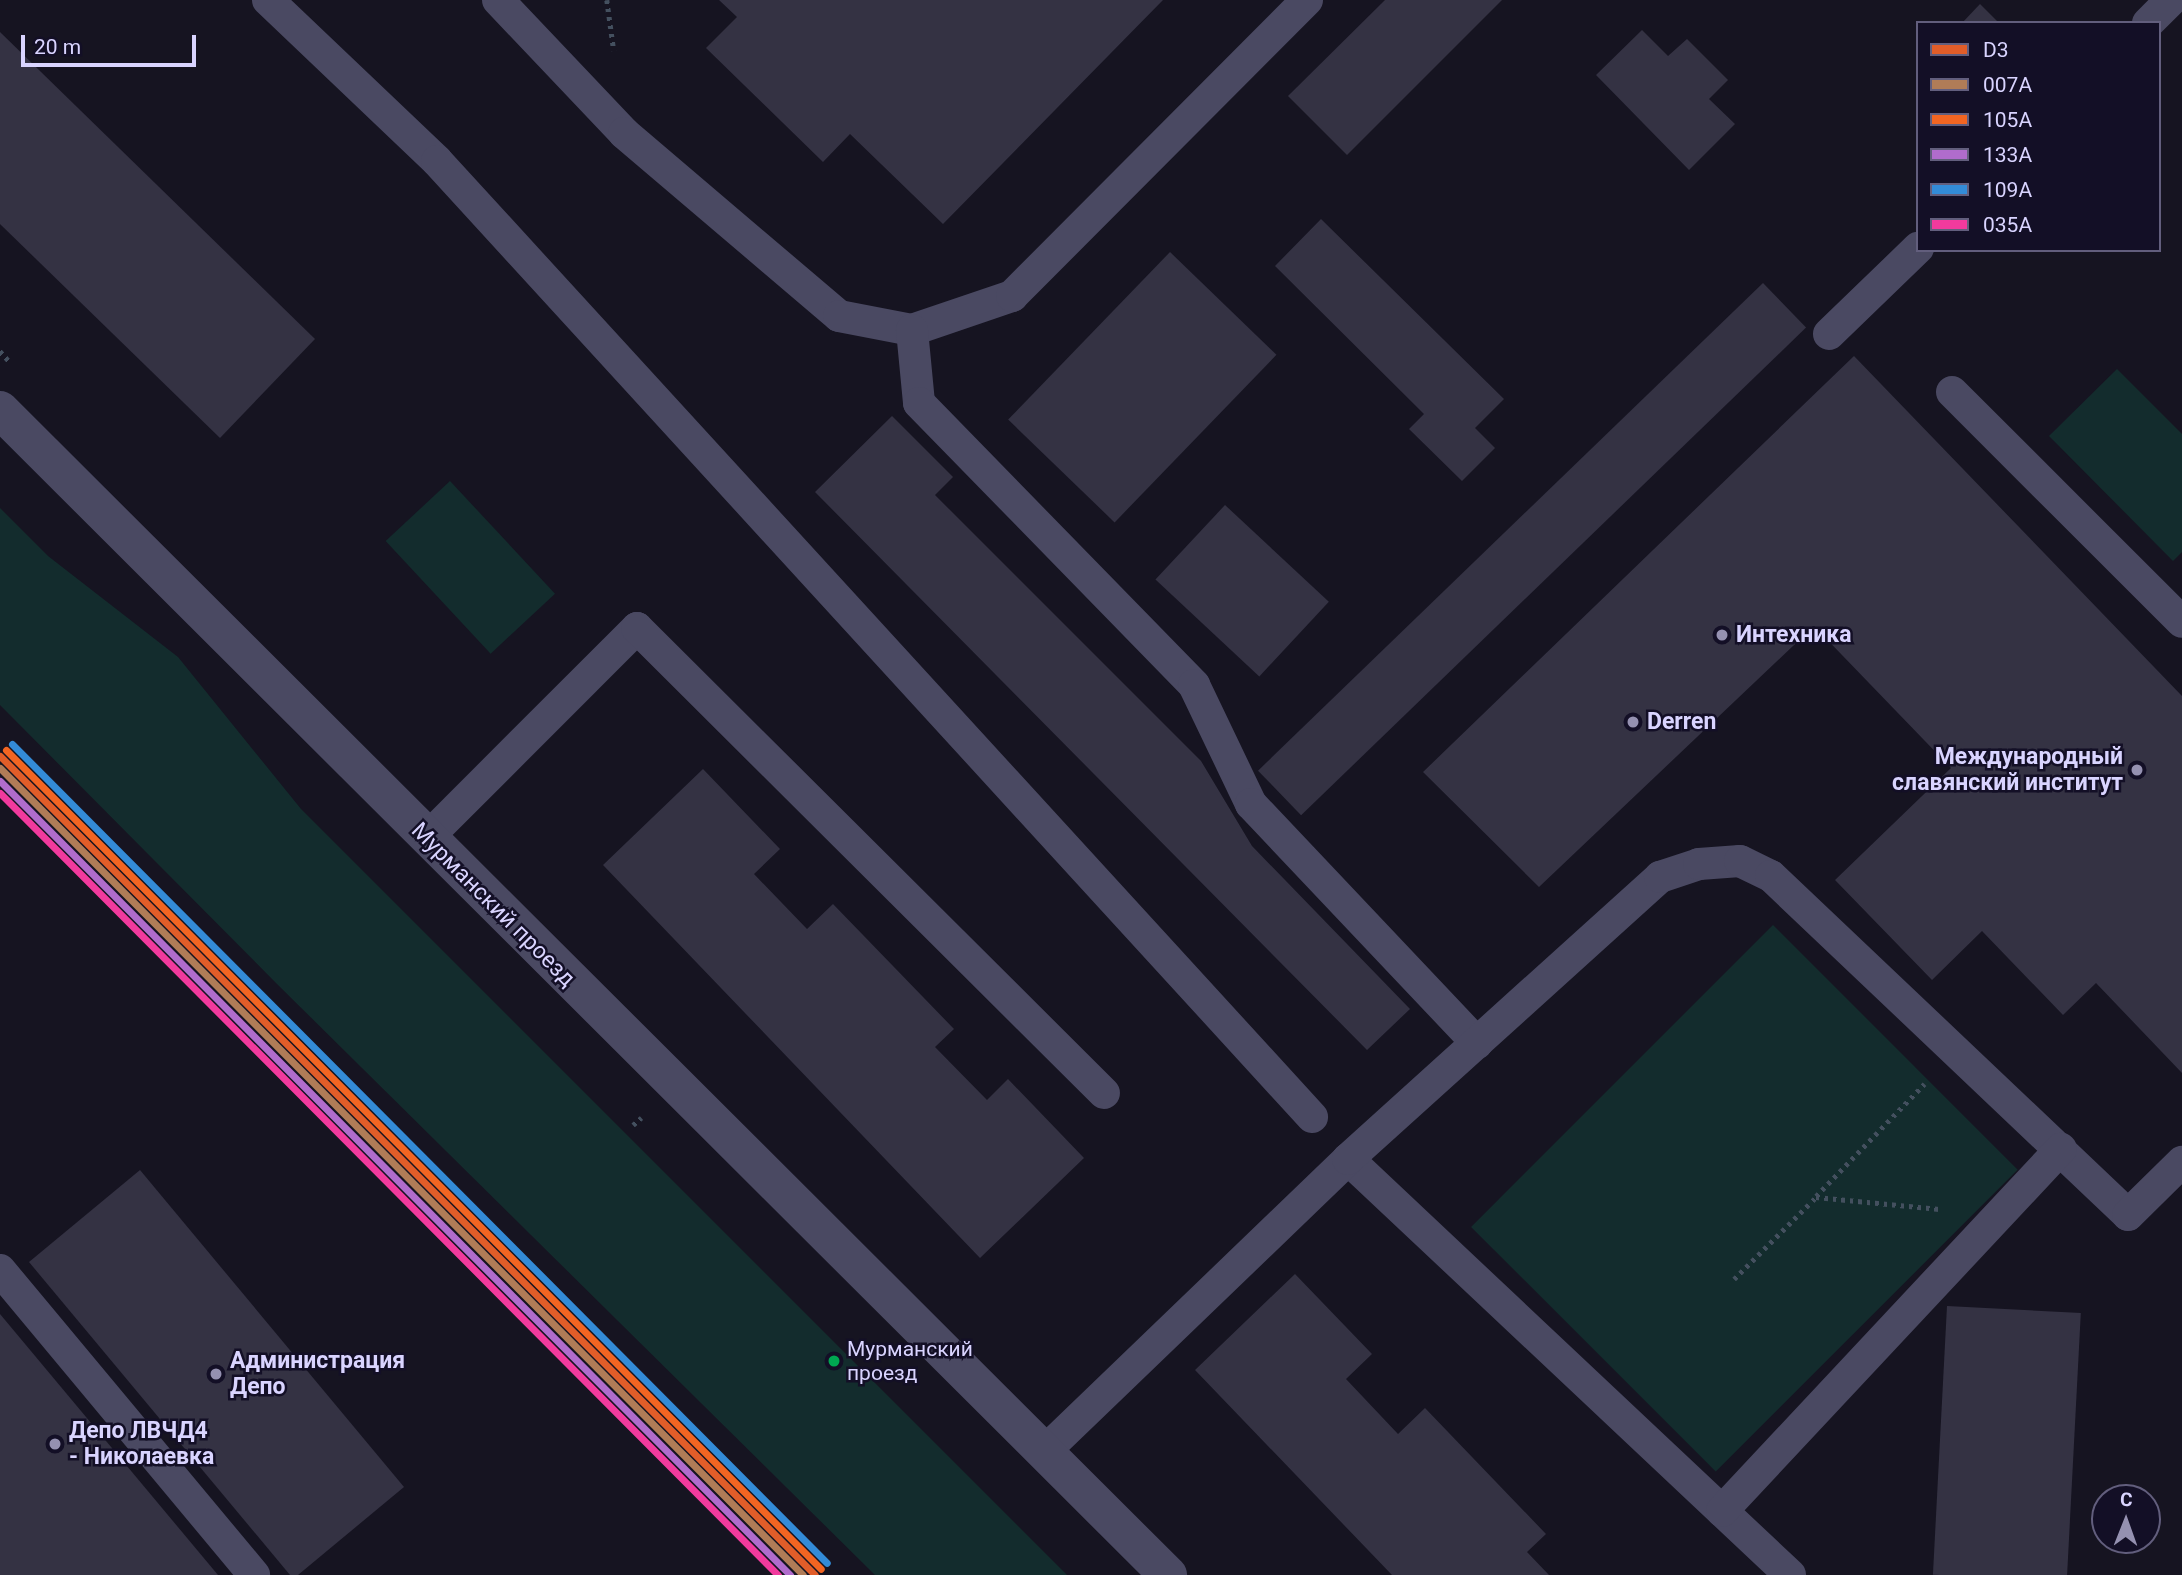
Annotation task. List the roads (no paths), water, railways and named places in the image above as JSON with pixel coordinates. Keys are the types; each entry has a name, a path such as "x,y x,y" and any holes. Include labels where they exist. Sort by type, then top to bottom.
{"street":[{"name":"Мурманский проезд","path":"0,410 1168,1575"}],"lane":[{"path":"268,0 437,161 1312,1117"},
{"path":"498,0 624,133 839,316 912,330 1012,296 1307,0"},
{"path":"2150,21 2171,0"},
{"path":"1829,334 1916,250"},
{"path":"912,330 919,403 1194,685 1251,804 1477,1042"},
{"path":"1952,392 2182,622"},
{"path":"427,838 637,628 1104,1093"},
{"path":"1045,1451 1348,1159 1660,877 1699,864 1740,861 1771,876 2128,1215 2182,1162"},
{"path":"1722,1511 2061,1149"},
{"path":"1348,1159 1790,1575"},
{"path":"0,1270 254,1575"}],"place":[{"name":"Интехника","path":"1722,635"},
{"name":"Derren","path":"1633,722"},
{"name":"Международный славянский институт","path":"2137,770"},
{"name":"Мурманский проезд","path":"834,1361"},
{"name":"Администрация Депо","path":"216,1374"},
{"name":"Депо ЛВЧД4 - Николаевка","path":"55,1444"}]}
